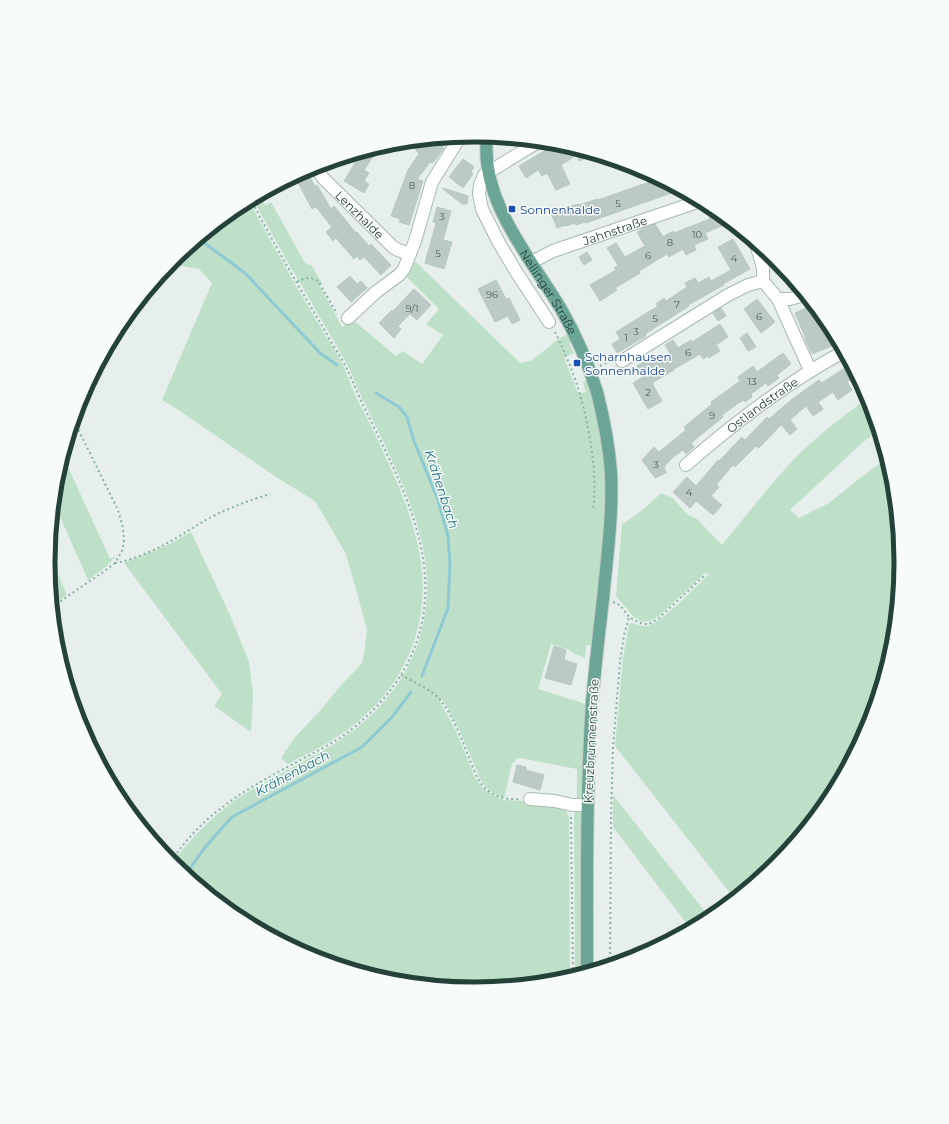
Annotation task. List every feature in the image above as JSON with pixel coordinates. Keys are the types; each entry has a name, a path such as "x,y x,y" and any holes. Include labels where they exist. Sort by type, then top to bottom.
{"main road":[{"name":"Nellinger Straße","path":"487,142 486,154 489,171 494,191 502,211 514,235 572,328 592,375 608,442 611,472 611,510"},
{"name":"Kreuzbrunnenstraße","path":"587,966 587,805 592,707 611,510"}],"street":[{"path":"348,318 376,292 402,272 406,266 432,182 456,143"},
{"path":"489,171 531,146"},
{"name":"Nellinger Straße","path":"489,171 483,176 479,188 482,209 514,270 549,322"},
{"name":"Lenzhalde","path":"319,172 323,178 392,247 410,254"},
{"name":"Jahnstraße","path":"532,262 549,253 692,204"},
{"path":"759,254 763,268 763,281 778,299 810,370"},
{"path":"622,361 728,295 748,285 763,281"},
{"path":"778,299 790,299 799,297"},
{"name":"Ostlandstraße","path":"686,465 756,408 810,370 839,354"},
{"path":"530,799 555,801 572,805 587,805"}],"path":[{"path":"175,856 197,830 212,815 230,801 324,748 353,728 381,702 401,675 415,647 419,636 424,610 426,592 425,573 418,534 399,482 345,364 254,205"},
{"path":"297,282 305,278 316,279 320,283 339,317 343,320 348,318"},
{"path":"549,322 567,358 581,396 593,461 595,489 593,510"},
{"path":"600,366 608,362"},
{"path":"58,603 115,563 124,542 124,533 121,520 77,427"},
{"path":"115,563 134,558 179,537 211,517 270,494"},
{"path":"602,600 619,604 629,617 643,624 649,624 662,615 706,574"},
{"path":"610,959 613,756 620,662 629,617"},
{"path":"401,675 441,700 482,785 502,798 509,800 530,799"},
{"path":"572,805 573,969"}],"green space":[{"path":"263,200 265,205 271,202 305,263 312,266 322,283 320,287 342,327 352,319 396,356 403,351 422,364 443,335 426,324 439,309 404,274 415,261 520,363 531,361 567,334 572,342 569,344 574,353 564,357 578,394 586,392 583,382 588,380 599,426 604,461 606,499 592,645 586,645 585,658 567,649 551,644 538,689 586,705 582,794 580,799 577,800 577,769 520,758 512,764 504,798 491,791 481,781 460,731 442,699 440,702 457,733 475,778 483,788 504,800 540,802 564,809 569,817 570,970 529,978 474,982 420,978 366,967 314,950 265,925 241,911 219,895 177,858 205,826 223,809 243,795 323,751 353,731 367,719 385,701 399,682 411,661 425,616 427,592 426,568 422,543 405,490 348,366 256,204"},
{"path":"252,207 291,278 343,366 384,453 413,526 422,568 423,595 420,620 413,644 403,668 389,689 372,709 351,727 336,738 288,764 281,758 295,737 362,663 367,629 346,554 315,501 276,477 162,400 212,283 199,269 178,265 219,229"},
{"path":"862,402 874,434 862,443 790,510 799,518 829,503 882,462 890,507 894,562 890,617 880,671 872,697 851,748 823,795 790,839 771,859 731,894 615,746 623,658 629,624 632,623 647,626 661,619 709,574 706,572 660,615 650,621 640,621 632,615 616,596 622,524 643,510 661,493 673,498 687,514 697,519 722,545 795,458 830,426"},
{"path":"67,464 110,559 116,556 107,566 88,580 58,513"},
{"path":"191,532 230,615 249,662 253,694 251,732 214,706 222,694 124,563 170,544"},
{"path":"55,567 67,595 57,601"},
{"path":"613,795 706,912 687,924 613,827"},
{"path":"576,811 580,811 581,814 581,967 575,969 574,816"}],"building":[{"path":"445,143 442,147 444,148 433,163 429,162 417,179 423,181 409,225 399,222 400,219 391,216 408,170 419,154 414,147"},
{"path":"547,149 576,155 561,165 570,184 556,190 547,173 542,176 538,170 526,178 519,166"},
{"path":"374,155 364,170 369,173 364,181 369,184 364,193 344,181 357,160"},
{"path":"577,156 586,158 579,161"},
{"path":"463,159 474,167 471,172 473,174 463,188 449,177"},
{"path":"309,176 315,186 317,185 331,209 334,206 356,233 357,232 369,246 371,244 391,265 381,275 364,257 360,260 357,256 354,259 336,238 333,241 326,232 332,227 316,207 312,209 298,182"},
{"path":"651,182 672,193 586,223 576,225 575,223 557,228 550,211 560,207 560,209 598,200"},
{"path":"443,188 468,196 467,204 462,204"},
{"path":"437,207 451,211 443,240 452,242 444,269 425,263 436,223 433,222"},
{"path":"712,216 724,225 705,233 708,239 694,245 696,250 686,255 683,249 669,257 667,254 639,271 640,273 615,288 617,290 600,301 590,285 616,270 614,268 618,265 607,248 616,243 625,257 645,246 637,232 644,228 655,224 663,237 673,231 674,233 710,219 709,217"},
{"path":"733,239 750,269 688,305 689,306 645,334 646,336 617,353 612,344 620,339 616,332 658,306 656,304 664,298 666,301 687,287 685,283 695,278 698,283 709,277 711,281 731,270 718,247"},
{"path":"587,252 592,260 584,265 579,257"},
{"path":"350,276 357,284 361,281 367,288 351,302 337,287"},
{"path":"496,280 506,299 509,298 520,320 512,324 508,316 495,322 478,289"},
{"path":"414,289 431,305 417,320 410,314 398,326 401,329 394,338 379,323"},
{"path":"757,299 775,322 761,333 744,309"},
{"path":"807,307 834,345 812,354 795,313"},
{"path":"721,308 726,316 718,321 713,313"},
{"path":"720,324 728,337 716,345 720,351 709,358 708,356 703,359 700,354 652,383 662,401 648,409 633,383 643,377 637,366 649,359 652,364 670,353 665,345 673,340 678,348 691,340 692,342"},
{"path":"747,333 756,347 748,351 740,338"},
{"path":"783,353 791,364 777,375 779,378 768,386 766,383 751,394 752,397 745,402 743,400 722,415 723,417 691,443 694,447 686,454 683,450 671,459 664,467 666,473 655,478 642,460 654,447 659,452 686,430 684,427 712,404 711,402 740,381 738,377 753,366 757,372"},
{"path":"846,367 852,379 847,382 852,390 838,400 833,392 818,402 823,409 813,416 806,406 790,420 797,429 790,435 781,425 759,448 756,446 735,467 733,465 716,485 719,487 711,496 722,505 713,515 696,501 690,508 673,492 687,477 696,486 718,460 719,461 742,437 745,440 767,417 769,419 791,400 819,380 822,383"},
{"path":"554,646 566,650 564,660 577,664 571,685 545,678"},
{"path":"517,765 526,767 526,770 544,775 540,790 513,782"}],"waterway":[{"name":"Krähenbach","path":"203,242 245,273 320,353 337,365"},
{"name":"Krähenbach","path":"376,393 399,407 407,417 414,441 438,500 448,536 450,564 448,608 422,676"},
{"name":"Krähenbach","path":"189,869 206,846 232,817 362,747 392,717 411,692"}],"place":[{"name":"Sonnenhalde","path":"512,209"},
{"name":"Scharnhausen Sonnenhalde","path":"577,363"}]}
